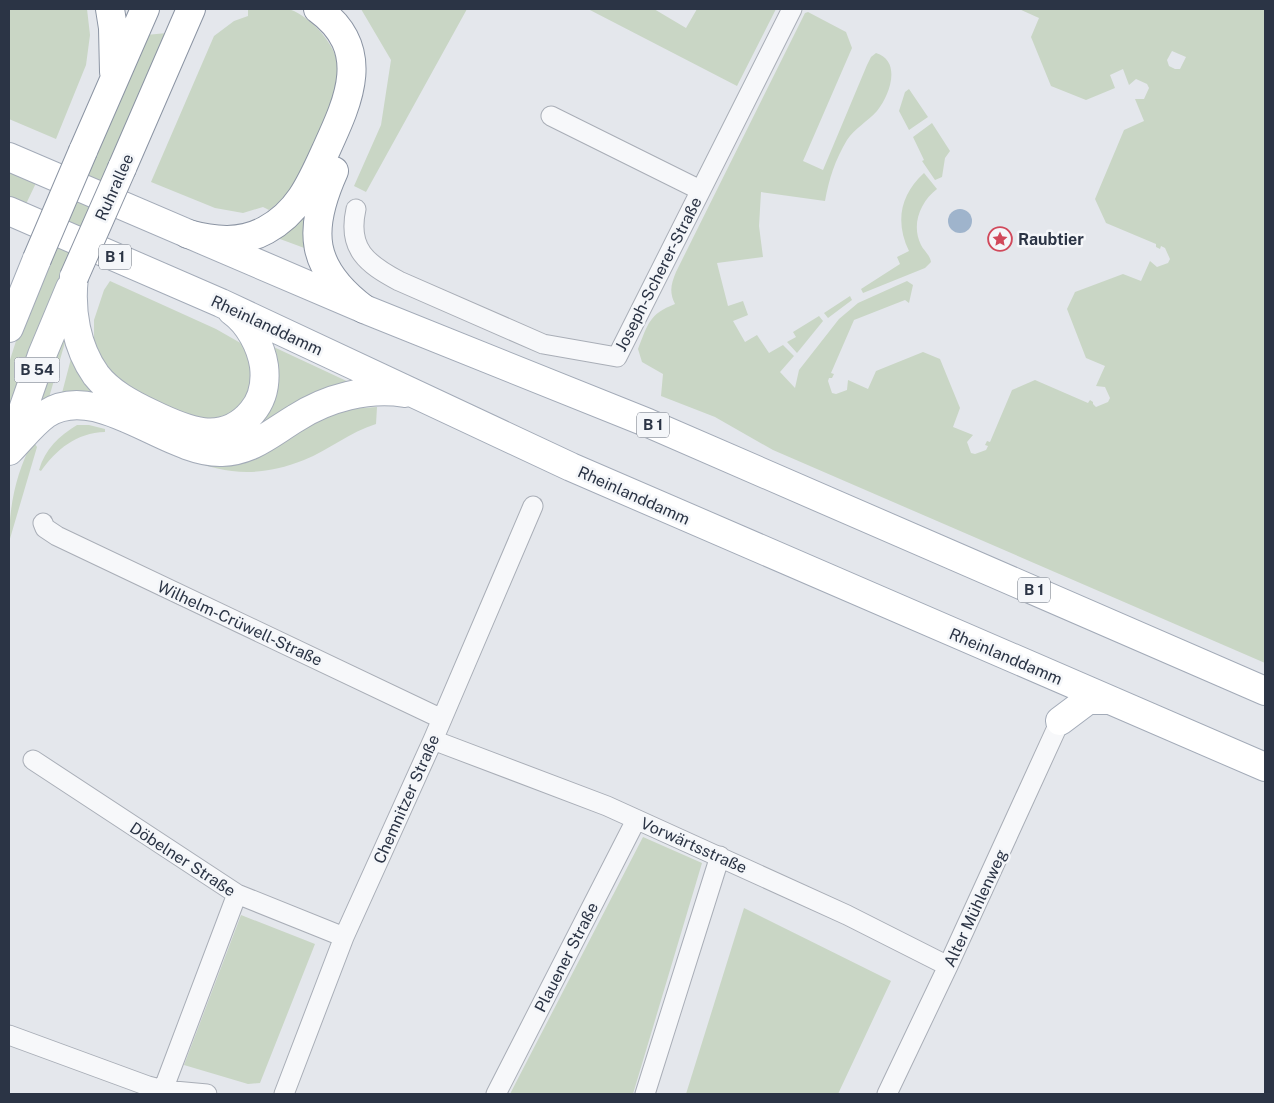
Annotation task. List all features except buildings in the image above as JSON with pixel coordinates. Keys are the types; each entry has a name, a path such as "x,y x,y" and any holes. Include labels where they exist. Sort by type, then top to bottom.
{"main road":[{"path":"110,9 113,34 112,85"},
{"path":"9,328 24,286 146,9"},
{"name":"Ruhrallee","path":"9,451 42,355 191,9"},
{"path":"178,37 203,9"},
{"path":"188,234 222,241 247,238 265,231 290,214 302,200 348,102 352,82 347,47 338,30 318,9"},
{"path":"341,9 360,35 366,54 367,87 358,120 324,194 319,212 318,241 320,257 330,278 346,296 364,309"},
{"name":"B 1","path":"9,157 364,309 648,423 1265,691"},
{"name":"Rheinlanddamm","path":"9,211 220,303 637,496 1265,767"},
{"path":"72,287 72,308 80,342 91,367 104,383 138,407 178,426 201,433 223,432 241,423 257,406 264,388 261,353 252,334 236,314 220,303"},
{"path":"9,451 47,413 83,405 109,412 196,449 215,452 242,450 263,440 304,413 336,399 354,395 402,392 435,404"},
{"path":"1048,673 1054,679 1059,691 1062,706 1060,721"},
{"path":"1060,721 1088,700 1109,700"}],"street":[{"name":"Joseph-Scherer-Straße","path":"356,209 353,233 357,247 378,270 543,344 617,357 792,9"},
{"path":"551,116 700,190"},
{"name":"Chemnitzer Straße","path":"284,1094 344,937 433,740 533,506"},
{"name":"Wilhelm-Crüwell-Straße","path":"43,523 56,536 442,719"},
{"name":"Alter Mühlenweg","path":"887,1094 1060,721"},
{"name":"Vorwärtsstraße","path":"433,740 607,806 847,915 948,966"},
{"name":"Döbelner Straße","path":"34,760 237,894 344,937"},
{"name":"Plauener Straße","path":"496,1094 636,820"},
{"path":"645,1094 720,856"},
{"path":"167,1092 237,894"},
{"path":"9,1035 167,1092 206,1094"}],"green space":[{"path":"283,8 294,11 302,16 318,29 331,46 338,64 339,74 337,91 331,107 308,160 292,187 269,210 263,207 243,213 215,208 151,182 214,36 234,21 248,16 248,9"},
{"path":"9,9 87,9 90,35 86,65 56,139 9,119"},
{"path":"361,9 467,9 366,192 354,186 381,125 391,60"},
{"path":"588,9 654,9 686,28 697,9 776,9 737,86"},
{"path":"1019,9 1265,9 1265,663 773,450 715,417 661,396 663,374 642,362 638,349 647,326 660,312 675,304 671,288 676,272 805,13 808,12 846,32 852,48 803,161 823,170 867,65 871,57 876,53 884,57 889,63 891,79 882,104 854,132 843,147 828,185 825,201 761,192 759,226 763,257 717,263 728,306 743,301 748,315 733,321 745,342 757,335 769,353 783,345 794,356 780,372 795,388 799,370 839,319 858,303 907,281 913,285 909,303 905,300 854,320 831,373 834,374 828,381 832,393 836,394 847,390 848,380 868,389 876,371 923,352 940,359 960,408 953,427 973,435 967,442 971,453 975,454 986,450 988,446 985,445 987,441 990,442 1012,390 1035,380 1088,403 1090,400 1096,407 1108,402 1110,398 1105,387 1096,386 1105,366 1086,358 1067,309 1075,292 1123,274 1141,281 1150,261 1157,267 1168,263 1170,259 1165,248 1161,246 1160,249 1156,247 1156,244 1106,223 1095,199 1124,130 1144,121 1135,99 1144,99 1149,88 1147,84 1136,79 1129,85 1123,69 1110,75 1115,88 1086,100 1051,86 1031,37 1039,18","holes":["1172,51 1186,57 1180,69 1169,66 1167,60"]},
{"path":"167,33 9,416 9,363 45,268 146,35"},
{"path":"909,89 928,117 909,130 899,111 905,92"},
{"path":"932,123 950,151 945,158 942,177 935,180 922,161 924,160 913,137"},
{"path":"9,169 36,183 26,204 9,197"},
{"path":"924,173 937,189 926,200 917,222 918,237 931,262 925,268 863,293 861,289 900,264 897,257 909,251 902,230 902,209 910,190"},
{"path":"304,218 307,219 307,249 280,239 278,236"},
{"path":"110,281 216,329 244,345 255,381 240,412 205,426 112,381 94,343 94,320 104,290"},
{"path":"850,296 852,300 828,318 824,313"},
{"path":"819,316 823,321 797,353 787,342 796,337 793,332"},
{"path":"68,323 66,339 48,401 34,412"},
{"path":"263,342 368,391 268,429 231,436 250,426"},
{"path":"73,351 112,403 62,393"},
{"path":"377,407 376,424 366,427 304,460 279,468 256,472 214,468 173,453 129,431 193,457 333,410"},
{"path":"77,425 89,425 105,429 105,432 85,435 76,439 61,449 41,471 39,470 49,449 64,434"},
{"path":"33,441 37,447 9,542 10,516 18,477"},
{"path":"643,837 702,863 633,1094 510,1094"},
{"path":"744,908 891,981 838,1094 686,1094"},
{"path":"241,915 315,944 260,1083 248,1084 184,1065"}],"water":[{"path":"960,209 965,210 971,216 971,226 965,232 960,233 955,232 949,226 948,221 949,216 955,210"}],"place":[{"name":"Raubtier","path":"1000,239"}]}
